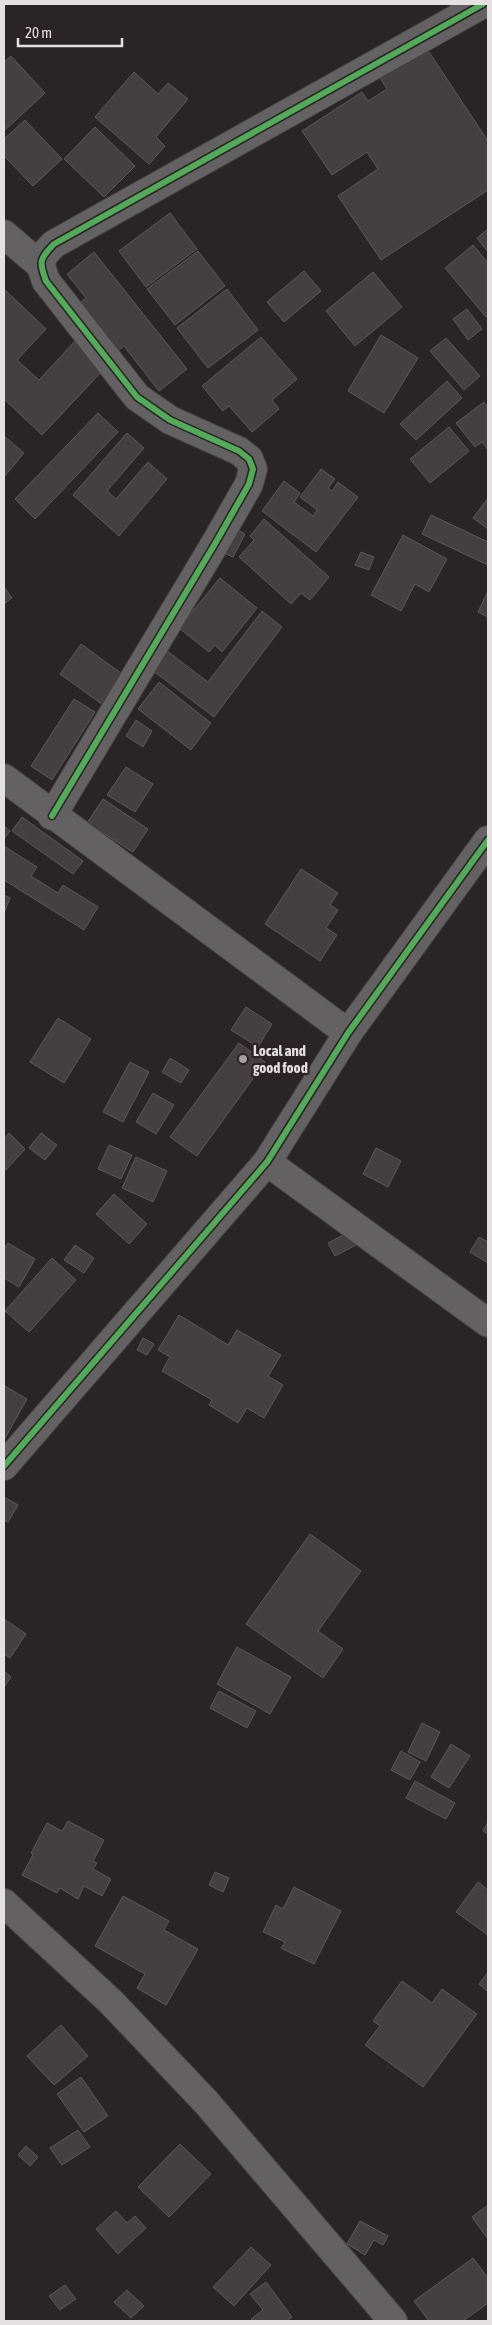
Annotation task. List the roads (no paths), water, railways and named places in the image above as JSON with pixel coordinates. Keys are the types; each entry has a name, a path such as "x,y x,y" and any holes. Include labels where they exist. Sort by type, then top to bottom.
{"street":[{"path":"40,265 44,254 54,244 483,4"},
{"path":"4,234 40,265 46,281 137,397 170,420 238,451 249,459 253,469 250,484 52,816"},
{"path":"4,778 52,816 348,1033"},
{"path":"4,1466 267,1162 348,1033 488,840"},
{"path":"267,1162 488,1322"},
{"path":"4,1903 111,2002 206,2102 393,2321"}],"place":[{"name":"Local and good food","path":"243,1059"}]}
